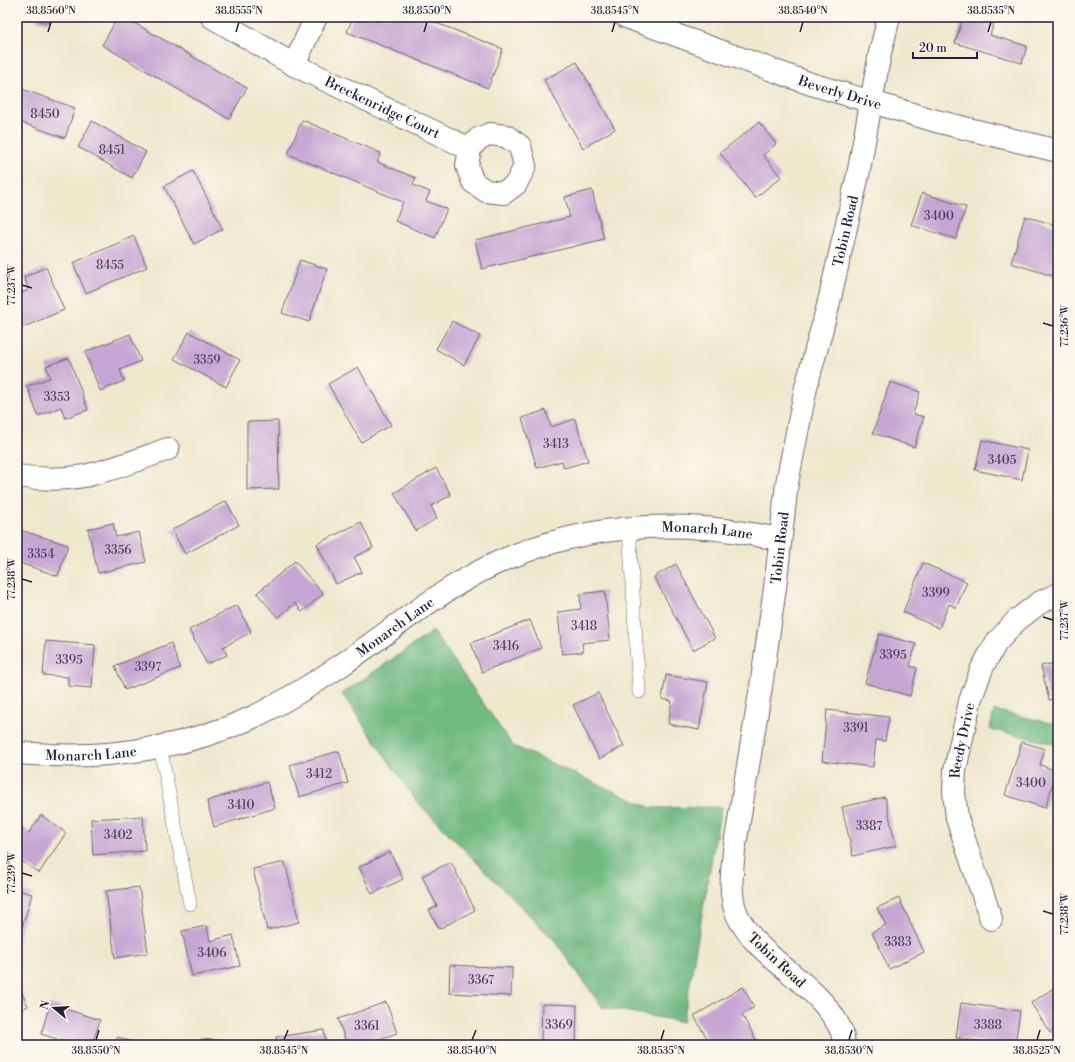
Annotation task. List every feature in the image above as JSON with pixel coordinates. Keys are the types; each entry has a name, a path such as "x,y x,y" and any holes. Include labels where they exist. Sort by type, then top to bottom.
{"street":[{"name":"Breckenridge Court","path":"212,17 294,65 470,149"},
{"path":"294,65 316,17"},
{"name":"Beverly Drive","path":"626,17 811,84 936,121 1058,151"},
{"name":"Tobin Road","path":"844,1045 841,1031 829,1010 814,993 760,946 744,928 733,902 732,874 734,851 761,687 775,588 787,483 806,387 828,306 858,176 880,53 889,17"},
{"path":"17,476 34,478 68,478 99,472 168,449"},
{"name":"Monarch Lane","path":"17,753 72,756 120,753 160,746 216,731 249,718 296,694 344,663 435,598 479,571 513,556 562,540 609,530 653,526 704,528 780,539"},
{"name":"Reedy Drive","path":"991,918 957,818 954,792 956,770 970,701 982,668 996,643 1016,621 1039,603 1058,594"}],"lane":[{"path":"629,528 639,692"},
{"path":"160,746 190,904"}],"green space":[{"path":"433,631 513,746 651,808 721,807 683,1022 602,1007 555,941 417,802 342,694"},
{"path":"994,710 1058,725 1058,745 990,729"}],"building":[{"path":"33,17 53,17 49,23 40,21"},
{"path":"118,17 124,17 247,88 229,119 102,45"},
{"path":"353,17 421,17 503,49 488,88 347,32"},
{"path":"963,17 996,17 990,35 1027,46 1022,63 955,43"},
{"path":"577,62 615,129 583,148 544,80"},
{"path":"19,88 75,108 65,138 17,121 17,94"},
{"path":"302,120 381,153 377,162 416,178 413,185 430,192 426,201 447,209 435,238 395,221 403,202 288,154"},
{"path":"92,121 146,152 132,178 78,147"},
{"path":"759,122 776,144 763,155 781,177 755,198 720,153"},
{"path":"193,171 223,229 194,244 164,186"},
{"path":"592,190 604,239 482,269 475,240 570,217 565,197"},
{"path":"922,193 966,207 956,239 911,225"},
{"path":"1025,216 1058,226 1058,271 1056,277 1011,263"},
{"path":"134,236 147,267 86,293 73,263"},
{"path":"300,260 327,269 309,322 282,313"},
{"path":"46,267 64,310 19,329 17,324 17,295 29,290 24,277"},
{"path":"452,321 480,336 464,365 436,349"},
{"path":"189,332 240,360 226,387 174,359"},
{"path":"130,334 141,361 120,370 124,381 100,391 85,352"},
{"path":"69,358 88,410 65,418 61,407 38,416 27,386 50,378 46,366"},
{"path":"358,367 391,425 361,442 328,384"},
{"path":"890,382 920,392 913,414 924,417 914,447 873,433"},
{"path":"546,410 551,427 575,419 588,461 564,468 562,461 537,468 522,418"},
{"path":"278,421 279,489 247,490 247,422"},
{"path":"982,440 1028,450 1022,480 975,470"},
{"path":"436,468 451,495 431,506 437,518 416,531 394,493"},
{"path":"226,501 239,525 185,554 172,530"},
{"path":"361,522 373,548 354,557 362,572 336,584 317,544"},
{"path":"113,523 116,537 139,532 146,562 98,573 88,529"},
{"path":"17,529 68,545 58,576 17,562"},
{"path":"295,561 323,594 302,612 295,603 278,618 257,593"},
{"path":"923,563 967,582 956,608 949,604 939,628 903,612"},
{"path":"676,564 715,638 693,650 654,577"},
{"path":"605,591 610,640 582,643 583,652 562,654 558,612 581,609 580,594"},
{"path":"237,605 251,632 223,647 227,655 207,664 189,630"},
{"path":"530,620 541,648 482,672 471,643"},
{"path":"879,634 916,644 910,666 917,668 910,696 865,683"},
{"path":"17,638 20,638 19,668 17,668"},
{"path":"46,641 95,645 92,688 68,686 68,677 43,675"},
{"path":"171,643 180,668 125,690 115,666"},
{"path":"1058,662 1058,698 1049,700 1041,666"},
{"path":"666,675 708,682 699,730 668,724 672,701 662,699"},
{"path":"598,693 624,746 599,759 573,705"},
{"path":"827,710 889,717 885,741 876,740 873,767 822,761"},
{"path":"1022,742 1045,749 1040,765 1057,771 1045,808 1005,795"},
{"path":"339,751 348,783 299,797 290,765"},
{"path":"267,782 275,808 214,827 207,801"},
{"path":"885,797 896,846 853,856 842,807"},
{"path":"41,815 66,833 39,873 17,858 17,825 29,833"},
{"path":"143,816 145,851 93,855 91,819"},
{"path":"390,852 403,879 372,894 359,867"},
{"path":"285,862 299,922 267,930 253,869"},
{"path":"451,862 475,910 439,929 429,910 437,906 422,876"},
{"path":"139,887 148,953 115,958 106,891"},
{"path":"17,890 32,894 17,944"},
{"path":"899,898 924,952 889,969 872,932 886,925 877,908"},
{"path":"207,926 210,941 233,935 240,966 192,976 182,931"},
{"path":"450,965 512,968 511,996 449,993"},
{"path":"17,983 28,1006 17,1012"},
{"path":"1058,985 1058,1027 1050,1033 1031,1003"},
{"path":"743,987 754,1007 742,1015 759,1045 711,1045 694,1016"},
{"path":"386,1002 397,1033 366,1044 367,1045 347,1045 338,1019"},
{"path":"961,1003 1020,1011 1015,1045 1004,1045 956,1038"},
{"path":"50,1004 100,1020 92,1045 69,1045 70,1043 41,1034"},
{"path":"542,1004 577,1005 576,1045 541,1045"},
{"path":"324,1030 326,1045 277,1045 276,1037"},
{"path":"117,1037 141,1045 114,1045"},
{"path":"201,1039 249,1043 248,1045 200,1045"}]}
